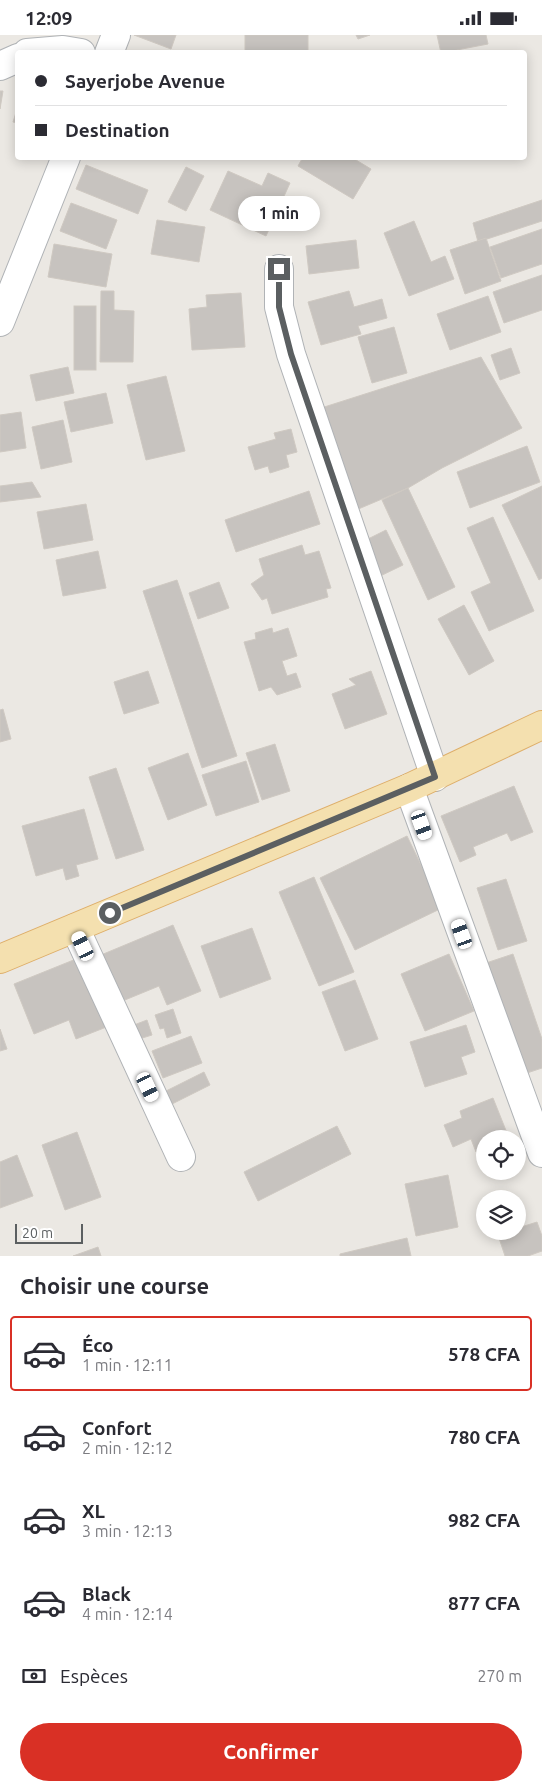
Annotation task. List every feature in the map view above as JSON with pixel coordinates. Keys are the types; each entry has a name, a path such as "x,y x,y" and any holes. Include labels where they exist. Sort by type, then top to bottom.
{"main road":[{"path":"0,958 435,777 542,725"}],"street":[{"path":"110,50 116,35"},
{"path":"0,66 15,59"},
{"path":"0,322 65,160"},
{"path":"279,269 279,307 291,354 435,777"},
{"path":"409,788 542,1153"},
{"path":"75,928 181,1157"}],"building":[{"path":"134,35 176,35 171,49"},
{"path":"245,35 308,35 308,50 245,50"},
{"path":"356,35 370,35 358,39"},
{"path":"437,35 486,35 488,44 457,50 440,50"},
{"path":"0,91 3,91 0,109"},
{"path":"301,160 356,160 371,169 353,199 298,166"},
{"path":"86,165 148,190 138,214 76,189"},
{"path":"186,167 204,176 186,211 168,202"},
{"path":"228,171 262,186 268,173 290,183 266,236 210,210"},
{"path":"542,200 542,221 478,242 473,223"},
{"path":"71,203 117,220 106,249 60,231"},
{"path":"157,220 205,227 199,262 151,254"},
{"path":"414,221 431,262 445,256 454,279 409,296 384,233"},
{"path":"542,229 542,264 501,278 490,247"},
{"path":"486,238 501,281 465,294 450,250"},
{"path":"356,240 359,268 309,274 306,246"},
{"path":"54,244 112,254 106,287 48,277"},
{"path":"542,275 542,310 504,323 493,292"},
{"path":"101,291 114,291 114,310 134,311 133,362 100,362"},
{"path":"349,291 354,307 382,299 387,318 358,326 361,334 321,345 308,302"},
{"path":"241,293 245,347 192,350 189,309 207,307 206,295"},
{"path":"488,296 501,332 450,350 437,314"},
{"path":"74,306 96,306 96,370 74,370"},
{"path":"394,327 407,373 372,383 358,337"},
{"path":"511,348 520,373 500,380 491,355"},
{"path":"481,357 522,428 442,468 408,488 356,510 318,409"},
{"path":"68,367 74,393 36,401 30,375"},
{"path":"166,376 185,451 146,460 127,385"},
{"path":"106,393 113,423 71,432 64,402"},
{"path":"21,412 26,448 0,452 0,415"},
{"path":"63,420 72,462 41,469 32,427"},
{"path":"291,429 297,452 286,455 289,467 270,473 268,466 255,470 248,447 276,439 274,433"},
{"path":"527,446 540,482 470,508 457,472"},
{"path":"32,482 41,497 0,502 0,486"},
{"path":"542,486 542,578 539,580 502,505"},
{"path":"408,488 455,587 428,600 382,500"},
{"path":"309,491 320,524 236,552 225,520"},
{"path":"86,504 93,540 44,549 37,512"},
{"path":"493,517 534,611 489,631 471,592 491,583 467,528"},
{"path":"386,530 403,565 374,579 358,544"},
{"path":"302,545 305,555 319,551 331,588 326,589 328,597 272,614 267,598 262,600 251,584 264,575 259,559"},
{"path":"98,551 106,588 63,596 56,560"},
{"path":"177,580 237,756 202,768 143,591"},
{"path":"219,582 229,608 198,619 189,593"},
{"path":"464,605 494,661 469,675 438,619"},
{"path":"272,628 273,633 288,628 297,656 282,661 287,676 296,673 301,687 277,695 271,687 259,691 244,642 256,639 255,633"},
{"path":"148,671 159,703 124,714 114,682"},
{"path":"371,671 387,714 345,729 332,694 356,685 349,679"},
{"path":"3,709 11,739 0,742 0,710"},
{"path":"275,744 290,791 262,800 246,753"},
{"path":"188,753 207,805 168,820 148,768"},
{"path":"246,761 259,802 216,816 202,775"},
{"path":"116,768 144,850 116,859 89,777"},
{"path":"514,786 533,832 511,841 507,833 473,847 476,855 460,862 441,816"},
{"path":"84,809 98,859 76,865 79,876 66,880 63,868 36,876 22,826"},
{"path":"407,836 442,908 355,950 320,878"},
{"path":"314,877 354,972 319,986 279,892"},
{"path":"506,879 527,941 498,950 477,888"},
{"path":"173,925 201,991 167,1005 159,986 120,1002 101,955"},
{"path":"252,928 271,979 220,998 201,946"},
{"path":"449,954 474,1011 425,1031 401,974"},
{"path":"513,954 542,1039 542,1068 518,1076 480,965"},
{"path":"81,957 109,1026 76,1039 69,1020 34,1034 14,984"},
{"path":"355,980 378,1039 345,1051 322,992"},
{"path":"173,1009 181,1033 167,1038 164,1028 160,1029 155,1015"},
{"path":"147,1020 152,1035 139,1039 134,1025"},
{"path":"466,1025 475,1052 461,1057 467,1074 425,1087 410,1042"},
{"path":"0,1029 7,1049 0,1051"},
{"path":"191,1036 202,1063 163,1078 152,1051"},
{"path":"204,1072 210,1085 170,1105 164,1092"},
{"path":"493,1098 506,1130 476,1130 476,1152 471,1139 453,1147 444,1125 462,1118 460,1111"},
{"path":"337,1126 351,1154 258,1201 244,1172"},
{"path":"77,1132 101,1197 65,1210 42,1145"},
{"path":"17,1155 33,1196 0,1208 0,1162"},
{"path":"448,1175 458,1227 416,1236 405,1184"},
{"path":"537,1222 542,1236 542,1251 528,1256 505,1256 500,1240 526,1240 526,1225"},
{"path":"407,1238 411,1256 340,1256 340,1254"},
{"path":"98,1247 101,1256 73,1256"}],"route":[{"path":"110,913 435,777 291,354 279,307 279,269"}]}
